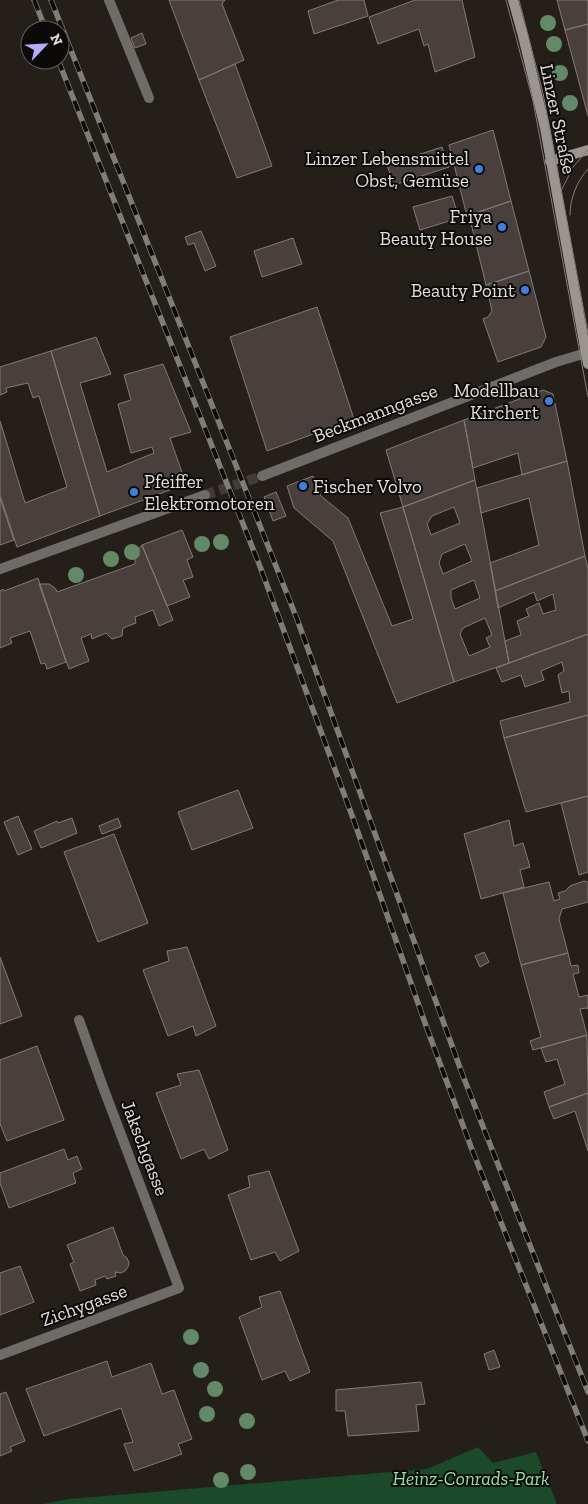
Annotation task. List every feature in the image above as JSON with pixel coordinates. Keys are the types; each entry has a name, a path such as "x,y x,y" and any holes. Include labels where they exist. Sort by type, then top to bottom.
{"main road":[{"name":"Linzer Straße","path":"513,0 539,101 588,364"},
{"path":"550,161 588,150"}],"street":[{"path":"109,0 149,98"},
{"name":"Beckmanngasse","path":"262,476 556,362 586,353"},
{"path":"0,569 205,496"},
{"name":"Jakschgasse","path":"79,1020 102,1087 179,1288"},
{"name":"Zichygasse","path":"0,1355 179,1288"}],"green space":[{"name":"Heinz-Conrads-Park","path":"478,1447 493,1463 536,1452 557,1504 43,1504 69,1499 427,1469"}],"building":[{"path":"169,0 225,0 222,4 244,60 199,80"},
{"path":"338,0 364,0 368,16 314,34 308,11"},
{"path":"415,0 462,0 475,57 435,72 428,44 424,46 419,29 378,44 369,17"},
{"path":"557,0 588,0 588,24 565,30"},
{"path":"588,24 588,116 565,30"},
{"path":"142,33 146,44 135,48 131,38"},
{"path":"235,64 272,166 237,178 199,80"},
{"path":"493,130 511,201 467,216 449,145"},
{"path":"442,147 449,167 394,185 387,165"},
{"path":"452,196 459,218 420,230 413,207"},
{"path":"511,201 529,271 486,285 469,215"},
{"path":"201,231 216,266 205,271 194,243 188,245 185,237"},
{"path":"293,238 302,264 262,277 254,251"},
{"path":"529,271 546,337 541,347 498,362 483,319 488,317 492,311 486,285"},
{"path":"317,307 354,419 267,451 230,337"},
{"path":"96,337 111,374 80,383 107,472 154,453 152,447 131,453 118,404 131,400 124,375 163,364 191,432 170,438 186,484 100,516 51,351"},
{"path":"51,351 100,516 17,547 0,495 0,421 25,503 67,487 39,396 33,398 28,383 6,388 7,392 0,395 0,367"},
{"path":"543,390 553,394 567,461 522,475 518,453 473,468 464,420"},
{"path":"464,420 475,480 403,507 386,450"},
{"path":"567,461 585,556 495,591 490,563 539,545 529,498 481,513 477,488"},
{"path":"313,476 321,496 348,518 392,626 413,619 380,513 403,507 454,682 397,703 333,541 294,508 287,486"},
{"path":"475,480 509,663 454,682 403,507","holes":["454,507 460,523 431,535 427,524 432,516","465,544 472,561 443,574 439,563 442,554","474,580 480,598 455,609 451,598 451,590","485,618 492,635 486,638 490,647 469,656 460,634 463,628"]},
{"path":"276,492 286,516 273,521 264,497"},
{"path":"0,498 14,540 0,545"},
{"path":"182,530 193,557 187,560 193,577 183,580 190,597 167,606 142,545"},
{"path":"142,545 173,620 159,626 153,610 135,617 136,623 123,628 122,636 112,639 106,633 92,639 91,634 81,638 89,661 69,669 39,584 49,584 57,592 135,564 135,553"},
{"path":"585,556 588,569 588,634 509,663 505,641 521,635 517,621 529,616 526,609 539,603 543,614 556,610 553,594 537,601 534,592 498,608 495,591"},
{"path":"38,578 66,662 47,669 45,663 41,664 30,631 10,638 12,643 0,648 0,591"},
{"path":"588,634 588,715 504,738 500,721 570,702 569,691 562,693 558,675 564,671 562,662 541,671 544,680 525,687 521,675 502,682 496,668"},
{"path":"588,715 588,796 526,812 504,738"},
{"path":"238,790 253,828 192,850 178,812"},
{"path":"588,796 588,872 579,875 561,803"},
{"path":"18,816 32,849 18,855 4,822"},
{"path":"72,818 77,833 41,848 34,831 57,821 58,823"},
{"path":"118,818 121,827 102,834 99,826"},
{"path":"509,820 514,846 523,843 530,867 520,870 524,887 481,899 464,834"},
{"path":"114,834 148,923 98,942 64,852"},
{"path":"584,881 588,882 588,902 562,909 559,919 568,953 521,965 503,893 549,882 554,901 560,899 558,893"},
{"path":"187,947 216,1026 196,1036 193,1026 168,1036 143,970 169,961 167,951"},
{"path":"484,952 489,962 480,967 475,956"},
{"path":"568,953 571,966 578,965 579,973 573,974 579,997 588,995 588,1009 580,1009 587,1035 533,1050 530,1041 541,1037 521,965"},
{"path":"0,957 22,1016 0,1024"},
{"path":"587,1035 588,1093 549,1107 544,1092 565,1084 557,1059 546,1062 541,1048"},
{"path":"37,1046 64,1120 7,1141 0,1124 0,1060"},
{"path":"199,1070 228,1150 209,1159 204,1149 181,1159 156,1093 181,1085 177,1074"},
{"path":"588,1093 588,1151 575,1111 554,1119 549,1107"},
{"path":"64,1149 68,1160 77,1156 82,1169 73,1173 76,1183 9,1208 0,1183 0,1173"},
{"path":"269,1171 299,1251 280,1261 275,1252 251,1260 228,1195 250,1187 248,1176"},
{"path":"113,1227 123,1255 129,1263 128,1267 121,1273 115,1272 116,1276 107,1279 105,1276 95,1280 96,1285 80,1291 70,1264 74,1262 67,1245"},
{"path":"20,1266 34,1302 0,1315 0,1273"},
{"path":"280,1291 310,1372 290,1381 285,1371 262,1380 239,1317 262,1307 259,1297"},
{"path":"494,1350 500,1367 489,1370 484,1354"},
{"path":"107,1361 112,1377 151,1363 162,1394 174,1390 192,1439 178,1444 182,1454 134,1471 124,1444 133,1442 121,1408 44,1436 26,1389"},
{"path":"421,1382 425,1404 416,1405 419,1431 348,1436 345,1411 336,1411 336,1390"},
{"path":"6,1392 25,1441 10,1447 12,1451 0,1456 0,1394"}],"tunnel":[{"path":"205,495 262,476"}],"tram line":[{"path":"506,0 533,101 588,397"},
{"path":"519,0 543,93 588,333"},
{"path":"562,189 573,167 588,150"},
{"path":"570,215 571,202 575,190 588,169"}],"railway":[{"path":"34,0 42,20"},
{"path":"51,0 297,619 463,1076 588,1392"},
{"path":"62,70 261,569 471,1147 588,1441"}],"place":[{"name":"Linzer Lebensmittel Obst, Gemüse","path":"479,169"},
{"name":"Friya Beauty House","path":"502,227"},
{"name":"Beauty Point","path":"525,290"},
{"name":"Modellbau Kirchert","path":"549,401"},
{"name":"Fischer Volvo","path":"303,486"},
{"name":"Pfeiffer Elektromotoren","path":"134,492"}]}
